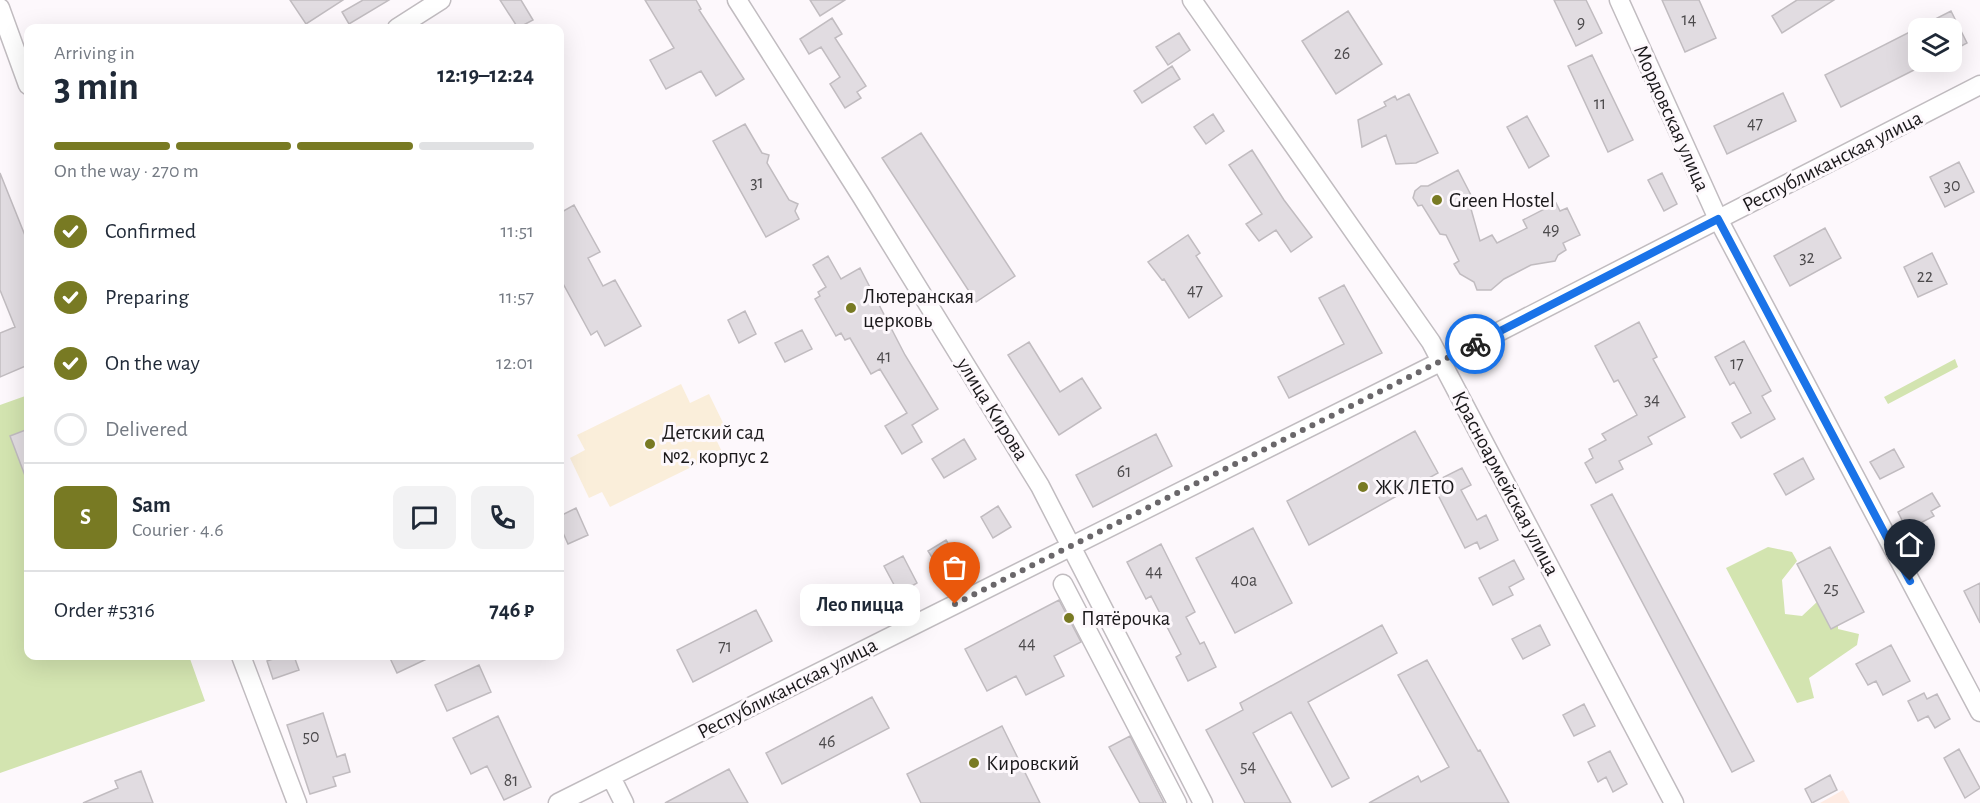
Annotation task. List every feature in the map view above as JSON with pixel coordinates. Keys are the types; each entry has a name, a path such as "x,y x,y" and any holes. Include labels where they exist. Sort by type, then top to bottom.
{"street":[{"path":"403,24 441,0"},
{"name":"улица Кирова","path":"737,0 1001,421 1072,546 1203,803"},
{"name":"Красноармейская улица","path":"1192,0 1442,361 1674,803"},
{"name":"Мордовская улица","path":"1619,0 1718,219 1980,712"},
{"path":"0,8 24,74"},
{"name":"Республиканская улица","path":"558,803 1442,361 1980,85"},
{"path":"1063,584 1177,803"},
{"path":"243,660 297,803"},
{"path":"610,777 624,803"}],"shaded area":[{"name":"Детский сад №2, корпус 2","path":"681,384 690,403 709,394 727,431 715,437 722,452 610,507 602,492 589,498 570,458 585,450 577,435"},
{"path":"1843,790 1850,803 1820,803"}],"green space":[{"path":"1955,359 1958,367 1888,404 1884,397"},
{"path":"24,396 24,660 190,660 205,701 0,773 0,405"},
{"path":"1768,547 1792,552 1797,561 1782,580 1785,614 1802,616 1818,601 1838,610 1838,629 1859,634 1857,645 1809,678 1814,698 1797,703 1726,568"}],"building":[{"path":"290,0 343,0 306,24"},
{"path":"363,0 389,0 349,24 342,12"},
{"path":"500,0 521,0 533,20 526,24 515,24"},
{"path":"645,0 696,0 701,9 699,10 744,79 716,96 701,71 666,89 650,60 674,48"},
{"path":"810,0 845,0 820,16"},
{"path":"1554,0 1586,0 1602,33 1576,46"},
{"path":"1662,0 1699,0 1716,38 1685,52"},
{"path":"1797,0 1834,0 1782,33 1772,16"},
{"path":"1348,11 1382,64 1336,94 1302,41"},
{"path":"1951,11 1954,18 1937,18"},
{"path":"832,18 842,34 835,38 866,86 857,92 861,98 845,108 830,84 840,77 821,47 809,54 800,39"},
{"path":"1179,33 1190,50 1168,65 1156,47"},
{"path":"1908,33 1908,72 1910,72 1841,107 1825,75"},
{"path":"1962,33 1967,43 1962,46"},
{"path":"1592,55 1633,140 1608,152 1568,66"},
{"path":"1172,66 1180,79 1142,103 1134,91"},
{"path":"1783,93 1796,121 1727,154 1714,126"},
{"path":"1409,94 1438,153 1416,163 1396,164 1386,135 1362,147 1358,120 1386,106 1384,102 1395,96 1397,100"},
{"path":"1213,114 1224,131 1206,144 1194,127"},
{"path":"1527,116 1549,156 1529,168 1507,127"},
{"path":"745,124 762,153 769,155 767,163 789,200 798,204 795,211 799,219 766,237 713,141"},
{"path":"921,133 1015,276 976,302 882,158"},
{"path":"1252,150 1284,200 1312,237 1291,252 1276,230 1259,241 1246,224 1262,214 1229,165"},
{"path":"1959,162 1974,192 1945,207 1930,177"},
{"path":"1458,170 1474,201 1471,209 1480,241 1492,235 1497,243 1527,228 1523,220 1556,203 1560,211 1567,208 1580,235 1563,243 1566,250 1558,255 1555,261 1531,265 1504,279 1491,290 1477,290 1474,282 1460,274 1454,264 1459,261 1446,235 1440,234 1422,205 1418,206 1413,198 1415,191 1421,186 1428,186"},
{"path":"0,173 24,233 24,367 0,377 0,333 15,327 0,290"},
{"path":"1662,173 1677,204 1664,211 1648,180"},
{"path":"574,205 600,252 588,258 603,286 615,280 641,326 605,346 597,331 591,335 564,285 564,211"},
{"path":"1825,228 1841,258 1790,286 1774,256"},
{"path":"1188,235 1200,253 1196,256 1222,296 1189,318 1164,279 1162,280 1148,262"},
{"path":"1932,253 1947,284 1918,297 1904,267"},
{"path":"828,256 841,279 860,268 905,355 938,409 912,425 922,442 902,454 885,426 907,413 880,369 871,374 850,338 845,340 841,333 836,336 815,299 820,296 818,292 826,287 813,265"},
{"path":"1344,285 1382,353 1289,398 1278,377 1344,344 1319,298"},
{"path":"745,311 756,334 739,343 728,320"},
{"path":"1639,322 1657,357 1653,359 1685,417 1648,437 1652,444 1619,461 1623,469 1596,483 1585,463 1593,458 1589,449 1606,440 1602,434 1637,415 1618,380 1614,382 1595,346"},
{"path":"802,330 812,349 785,362 775,343"},
{"path":"1744,341 1771,391 1762,396 1775,419 1741,438 1732,423 1751,413 1734,382 1730,385 1715,357"},
{"path":"1029,342 1060,392 1082,378 1101,408 1059,435 1008,355"},
{"path":"24,431 24,473 10,436"},
{"name":"ЖК ЛЕТО","path":"1415,431 1438,473 1309,545 1287,501"},
{"path":"1156,434 1172,466 1093,507 1076,475"},
{"path":"964,439 976,459 944,478 932,459"},
{"path":"1894,449 1904,467 1880,479 1870,462"},
{"path":"1803,458 1814,479 1786,495 1774,474"},
{"path":"1462,468 1471,485 1461,490 1477,520 1486,515 1498,540 1480,549 1477,542 1465,548 1432,483"},
{"path":"1932,493 1940,506 1931,511 1934,516 1907,530 1898,512"},
{"path":"1612,494 1754,761 1732,772 1591,505"},
{"path":"998,506 1011,527 993,538 981,517"},
{"path":"576,508 588,535 568,544 564,535 564,514"},
{"path":"1253,528 1292,603 1235,633 1196,558"},
{"path":"946,540 961,564 943,575 928,551"},
{"path":"1161,544 1195,612 1186,617 1200,644 1204,642 1216,667 1188,681 1176,657 1181,654 1151,596 1146,599 1127,562"},
{"path":"1830,547 1864,612 1831,629 1797,564"},
{"path":"903,556 917,583 899,594 884,566"},
{"path":"1514,560 1524,579 1509,587 1513,595 1493,605 1479,578"},
{"path":"1980,583 1980,623 1964,591"},
{"path":"1059,600 1081,642 1054,656 1064,676 1026,695 1016,676 987,691 965,649"},
{"path":"756,610 772,641 693,682 677,650"},
{"path":"1382,625 1397,653 1308,702 1349,778 1332,787 1291,712 1253,733 1291,803 1245,803 1206,730 1243,710 1240,703"},
{"path":"1540,625 1550,645 1523,659 1512,639"},
{"path":"1891,645 1910,681 1883,695 1876,681 1868,685 1856,664"},
{"path":"295,660 299,670 273,679 267,661"},
{"path":"391,660 425,660 397,673"},
{"path":"1427,660 1509,803 1369,803 1418,776 1421,782 1449,767 1398,675"},
{"path":"479,665 491,692 447,711 435,685"},
{"path":"1924,693 1927,699 1937,694 1950,719 1935,728 1928,716 1918,721 1908,701"},
{"path":"872,697 889,728 782,784 766,753"},
{"path":"1584,704 1595,726 1574,736 1563,715"},
{"path":"323,713 337,757 345,754 350,772 333,777 336,786 310,794 287,725"},
{"path":"498,716 531,787 504,800 487,766 471,774 453,738"},
{"name":"Кировский","path":"1002,726 1040,803 921,803 907,774"},
{"path":"1130,736 1164,803 1140,803 1109,747"},
{"path":"1959,749 1980,788 1965,798 1944,758"},
{"path":"1610,751 1627,784 1613,792 1606,777 1598,782 1588,762"},
{"path":"729,769 748,803 665,803"},
{"path":"141,771 153,803 83,803 118,788 115,781"},
{"path":"1830,775 1837,790 1812,803 1805,789"}],"way so far":[{"path":"955,604 1475,344"}],"place":[{"name":"Green Hostel","path":"1437,200"},
{"name":"Лютеранская церковь","path":"851,308"},
{"name":"Детский сад №2, корпус 2","path":"650,444"},
{"name":"ЖК ЛЕТО","path":"1363,487"},
{"name":"Лео пицца","path":"955,604"},
{"name":"Пятёрочка","path":"1069,618"},
{"name":"Кировский","path":"974,763"}],"route":[{"path":"1475,344 1718,219 1910,581"}]}
